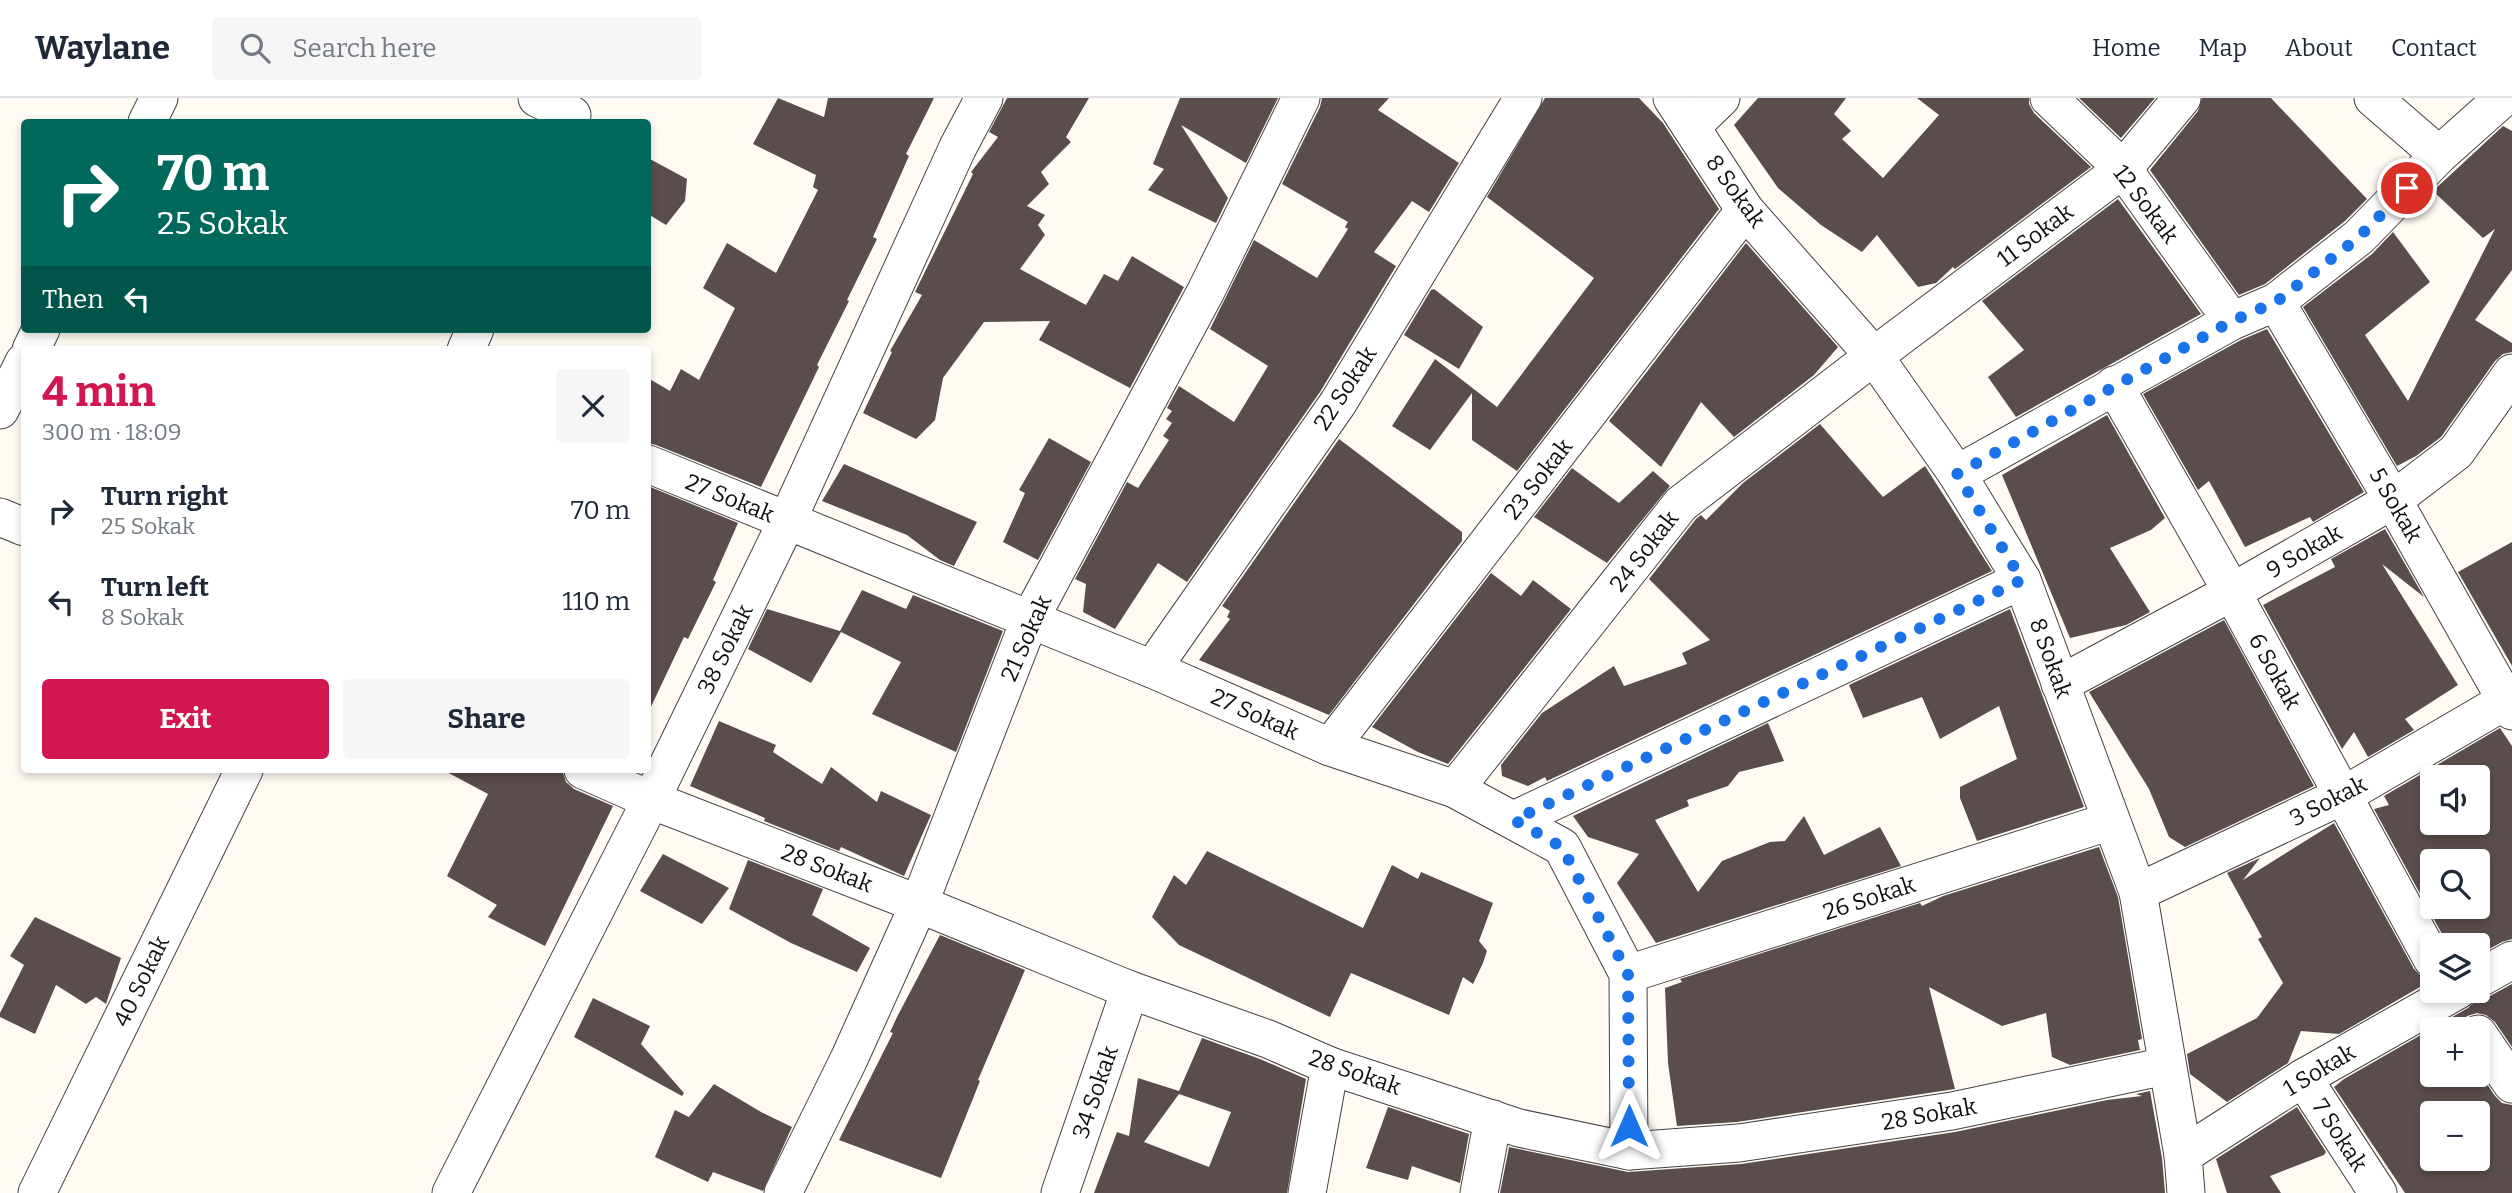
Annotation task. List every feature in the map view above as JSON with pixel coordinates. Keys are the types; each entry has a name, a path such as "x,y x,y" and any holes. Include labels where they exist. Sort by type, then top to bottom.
{"street":[{"path":"148,119 159,98"},
{"path":"537,98 573,112"},
{"name":"38 Sokak","path":"452,1193 651,800 787,521 958,147 984,98"},
{"name":"21 Sokak","path":"783,1193 849,1059 919,904 1030,620 1206,291 1301,98"},
{"name":"22 Sokak","path":"1152,669 1338,402 1523,98"},
{"path":"1681,112 1721,98"},
{"name":"12 Sokak","path":"2049,98 2123,170 2232,321"},
{"name":"11 Sokak","path":"1874,356 2123,170 2182,98"},
{"path":"2373,98 2439,155"},
{"path":"1957,474 2114,384 2232,321 2276,302 2359,237 2439,155 2503,98"},
{"name":"8 Sokak","path":"1681,112 1745,210 1874,356 1957,474 2022,580 2138,892 2183,1155 2186,1193"},
{"name":"23 Sokak","path":"1331,747 1745,210"},
{"name":"5 Sokak","path":"2276,302 2510,703"},
{"name":"24 Sokak","path":"1455,789 1681,504 1874,356"},
{"path":"7,405 21,370"},
{"name":"9 Sokak","path":"2060,684 2232,592 2393,500 2456,452 2512,373"},
{"name":"6 Sokak","path":"2114,384 2232,592 2420,937"},
{"name":"27 Sokak","path":"651,465 1152,669 1331,747 1455,789 1562,847 1628,974 1629,1151"},
{"path":"0,517 21,526"},
{"path":"1514,820 2022,580"},
{"name":"3 Sokak","path":"2138,892 2344,795 2510,703"},
{"name":"40 Sokak","path":"37,1193 243,773"},
{"name":"28 Sokak","path":"590,773 651,800 919,904 1130,990 1268,1039 1331,1066 1519,1128 1629,1151 1739,1143 1952,1111 2166,1066"},
{"name":"26 Sokak","path":"1628,974 2110,821"},
{"name":"1 Sokak","path":"2490,972 2512,960"},
{"name":"34 Sokak","path":"1060,1193 1130,990"},
{"name":"1 Sokak","path":"2183,1155 2303,1077 2433,1003"},
{"path":"2490,1052 2512,1084"},
{"path":"1307,1193 1331,1066"},
{"name":"7 Sokak","path":"2303,1077 2378,1193"},
{"path":"1479,1193 1493,1119"}],"building":[{"path":"778,98 824,117 828,98 934,98 906,154 909,156 873,237 877,239 761,487 651,444 651,380 670,391 681,369 699,380 735,308 703,288 727,243 776,273 818,190 813,187 816,175 753,144"},
{"path":"1007,98 1089,98 1066,137 1071,142 1041,172 1049,184 1027,206 1045,215 1038,225 1045,235 1020,269 1086,305 1104,274 1118,281 1132,256 1184,287 1130,388 1039,340 1050,321 984,322 943,378 935,420 916,439 863,413 892,352 890,351 922,295 915,292 973,174 971,172 998,137 989,132"},
{"path":"1180,98 1278,98 1246,163 1181,125 1228,198 1216,223 1148,190 1164,169 1153,164"},
{"path":"1322,98 1389,98 1378,110 1459,163 1429,212 1412,201 1374,252 1396,266 1320,392 1187,582 1158,563 1115,629 1083,612 1086,584 1075,579 1127,482 1138,488 1169,440 1163,436 1172,423 1166,419 1172,411 1167,408 1179,386 1234,422 1268,366 1210,329 1254,240 1317,278 1348,229 1345,227 1348,222 1282,184"},
{"path":"1545,98 1639,98 1663,123 1719,209 1517,471 1472,440 1472,393 1430,450 1392,426 1435,359 1497,407 1594,278 1487,197"},
{"path":"1758,98 1846,98 1834,114 1851,131 1842,139 1883,178 1939,115 1917,98 2029,98 2034,113 2091,167 1955,269 1953,267 1936,283 1918,287 1877,235 1862,252 1821,225 1778,188 1734,125"},
{"path":"2079,98 2155,98 2121,138"},
{"path":"2202,98 2271,98 2367,199 2345,221 2265,284 2239,295 2150,170 2198,111"},
{"path":"2503,126 2512,131 2512,270 2475,320 2512,343 2512,352 2503,354 2495,361 2441,437 2416,456 2397,466 2303,307 2372,254 2393,232 2430,282 2365,335 2408,401 2495,229 2483,238 2433,191"},
{"path":"651,160 687,179 685,201 666,225 651,216"},
{"path":"2118,199 2201,314 2016,417 1988,377 2024,350 1982,301"},
{"path":"1746,243 1838,347 1814,375 1734,437 1701,402 1661,467 1609,421"},
{"path":"1434,289 1483,327 1459,369 1404,335"},
{"path":"2267,329 2364,492 2313,522 2310,517 2245,547 2209,481 2198,490 2143,394 2241,340"},
{"path":"2107,415 2165,518 2151,530 2110,548 2150,612 2126,625 2070,638 2002,475"},
{"path":"1820,424 1883,497 1925,466 1992,571 1547,781 1545,777 1528,786 1502,776 1501,765 1542,713 1614,666 1624,686 1687,664 1682,653 1710,640 1649,579 1696,519 1701,515 1706,520 1743,483"},
{"path":"1049,438 1091,462 1038,560 1003,542 1025,493 1019,490"},
{"path":"1339,439 1462,532 1462,541 1329,715 1199,660 1230,619 1227,617 1230,611 1222,606"},
{"path":"844,464 977,522 954,566 940,560 907,535 822,501"},
{"path":"1572,468 1619,503 1653,471 1670,486 1607,563 1534,517"},
{"path":"651,487 738,523 713,580 716,582 688,639 684,637 651,707"},
{"path":"2385,529 2424,597 2382,564 2458,685 2405,719 2414,730 2368,757 2354,732 2342,749 2263,605 2335,567 2331,559"},
{"path":"2512,542 2512,666 2458,572"},
{"path":"1491,573 1521,596 1533,580 1571,609 1448,764 1418,752 1372,727"},
{"path":"862,590 906,609 913,595 1003,631 956,752 872,714 901,662 841,632 811,683 748,649 767,609 840,631"},
{"path":"2010,609 2084,807 1977,841 1960,798 1960,787 2017,759 1999,706 1940,739 1922,697 1863,718 1849,685"},
{"path":"2224,620 2314,786 2185,847 2169,837 2149,789 2089,692"},
{"path":"719,721 776,745 773,752 822,784 831,767 877,802 881,791 931,815 904,876 841,847 839,851 764,821 765,818 690,786"},
{"path":"1768,723 1784,761 1739,772 1728,786 1687,800 1689,806 1655,820 1698,892 1722,861 1770,842 1785,841 1804,816 1824,855 1880,827 1901,866 1656,943 1617,883 1639,854 1588,837 1573,816"},
{"path":"2500,728 2512,746 2512,939 2490,948 2490,933 2441,933 2434,919 2490,919 2490,849 2420,849 2420,894 2374,809 2389,805 2384,796 2420,775 2420,835 2490,835 2490,765 2437,765"},
{"path":"449,773 563,773 566,782 574,789 613,806 545,946 488,917 497,905 447,876 488,794"},
{"path":"2334,823 2414,969 2420,975 2420,987 2339,1034 2301,1031 2288,1063 2227,1102 2190,1074 2187,1054 2257,1018 2283,983 2258,939 2262,937 2227,873 2260,858 2243,880"},
{"path":"2099,847 2118,897 2142,1039 2138,1040 2140,1050 2070,1065 2052,1057 2046,1013 2002,1026 1929,987 1955,1089 1737,1122 1677,1126 1668,1063 1665,988 1682,982 1680,979 1920,903 1922,906 1943,896"},
{"path":"1207,851 1363,928 1392,865 1418,879 1421,872 1493,903 1479,941 1487,951 1483,963 1473,984 1463,977 1449,1015 1351,973 1330,1017 1179,945 1152,917 1174,875 1186,885"},
{"path":"663,854 729,888 702,924 640,891"},
{"path":"748,860 823,889 812,915 870,948 857,972 791,943 729,909"},
{"path":"35,917 121,958 106,1004 96,997 86,1004 56,985 35,1034 0,1017 0,1013 24,965 10,956"},
{"path":"940,935 1025,970 978,1080 980,1081 941,1178 839,1140 893,1033 890,1032 897,1017"},
{"path":"2512,984 2512,1047 2490,1017 2477,1013 2466,1017 2452,1017 2473,1003 2490,1003 2490,996"},
{"path":"593,998 650,1026 641,1044 684,1093 682,1096 574,1037"},
{"path":"2420,1035 2420,1087 2489,1087 2502,1103 2512,1105 2512,1193 2405,1193 2334,1087"},
{"path":"1202,1038 1306,1079 1287,1193 1094,1193 1117,1132 1129,1136 1138,1078 1179,1091","holes":["1179,1094 1231,1112 1209,1167 1144,1142"]},
{"path":"714,1084 792,1127 763,1191 713,1172 708,1182 655,1157 675,1110 689,1117"},
{"path":"2150,1091 2162,1158 2165,1193 1500,1193 1509,1147 1628,1172 1741,1164 1955,1132 2107,1100 2142,1096 2136,1094"},
{"path":"1388,1107 1469,1134 1460,1183 1412,1166 1408,1180 1366,1168"},
{"path":"2297,1107 2326,1152 2324,1155 2270,1176 2281,1193 2227,1193 2216,1159"}],"route":[{"path":"1629,1126 1628,974 1562,847 1514,820 2022,580 1957,474 2114,384 2232,321 2276,302 2359,237 2407,188"}]}
